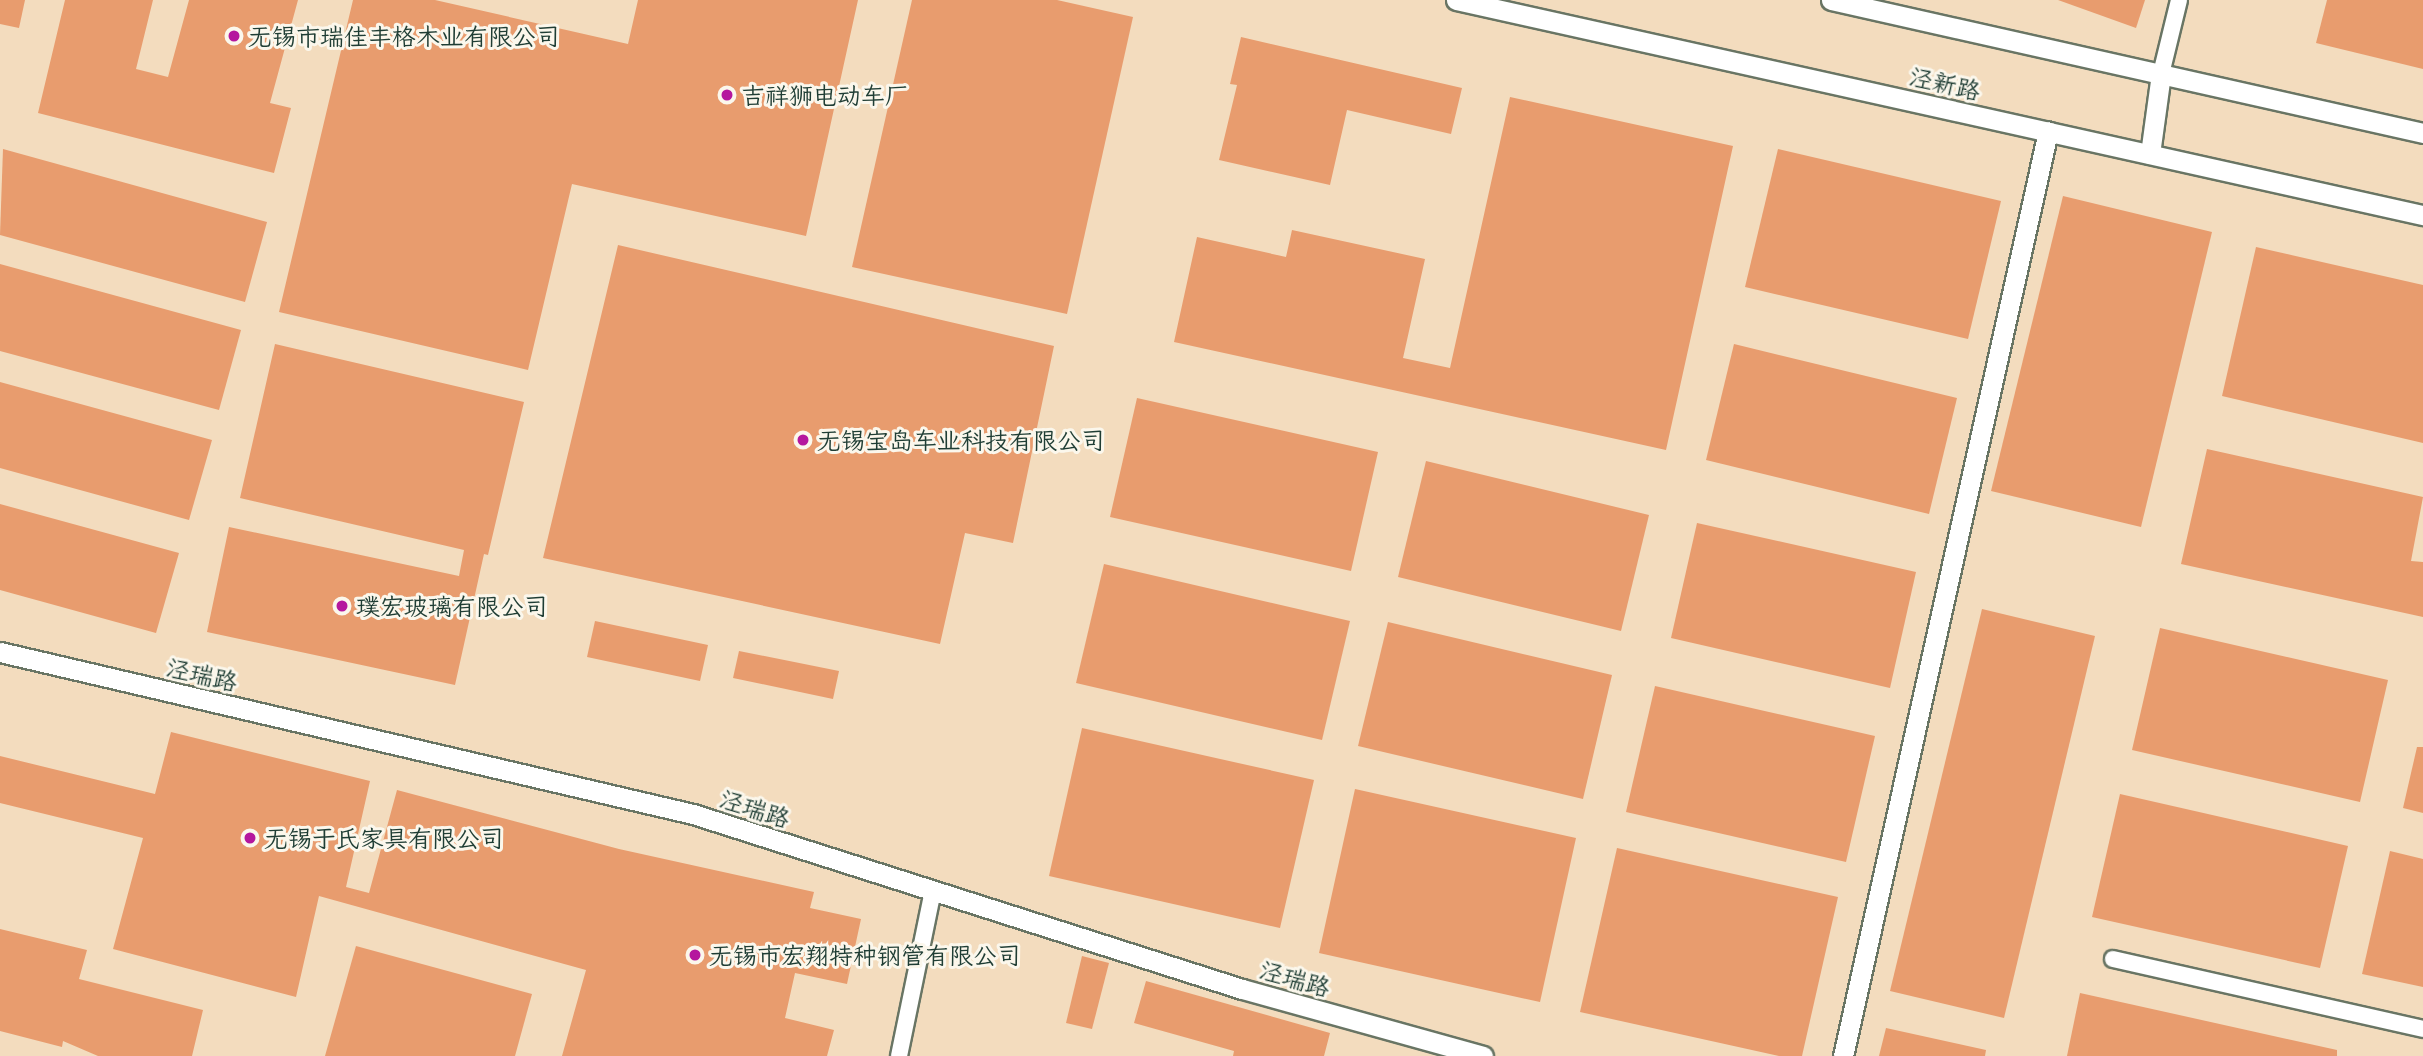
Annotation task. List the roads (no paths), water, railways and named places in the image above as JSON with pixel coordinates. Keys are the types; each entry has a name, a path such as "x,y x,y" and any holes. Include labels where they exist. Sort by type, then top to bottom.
{"street":[{"name":"泾新路","path":"1456,0 2423,215"},
{"path":"1831,0 2423,133"},
{"path":"2150,154 2161,74 2179,0"},
{"path":"1843,1056 2048,131"},
{"name":"泾瑞路","path":"0,652 693,814 1242,989 1483,1056"},
{"path":"899,1056 933,891"},
{"path":"2113,958 2423,1029"}],"place":[{"name":"无锡市瑞佳丰格木业有限公司","path":"234,36"},
{"name":"吉祥狮电动车厂","path":"727,95"},
{"name":"无锡宝岛车业科技有限公司","path":"803,440"},
{"name":"璞宏玻璃有限公司","path":"342,606"},
{"name":"无锡于氏家具有限公司","path":"250,838"},
{"name":"无锡市宏翔特种钢管有限公司","path":"695,955"}]}
